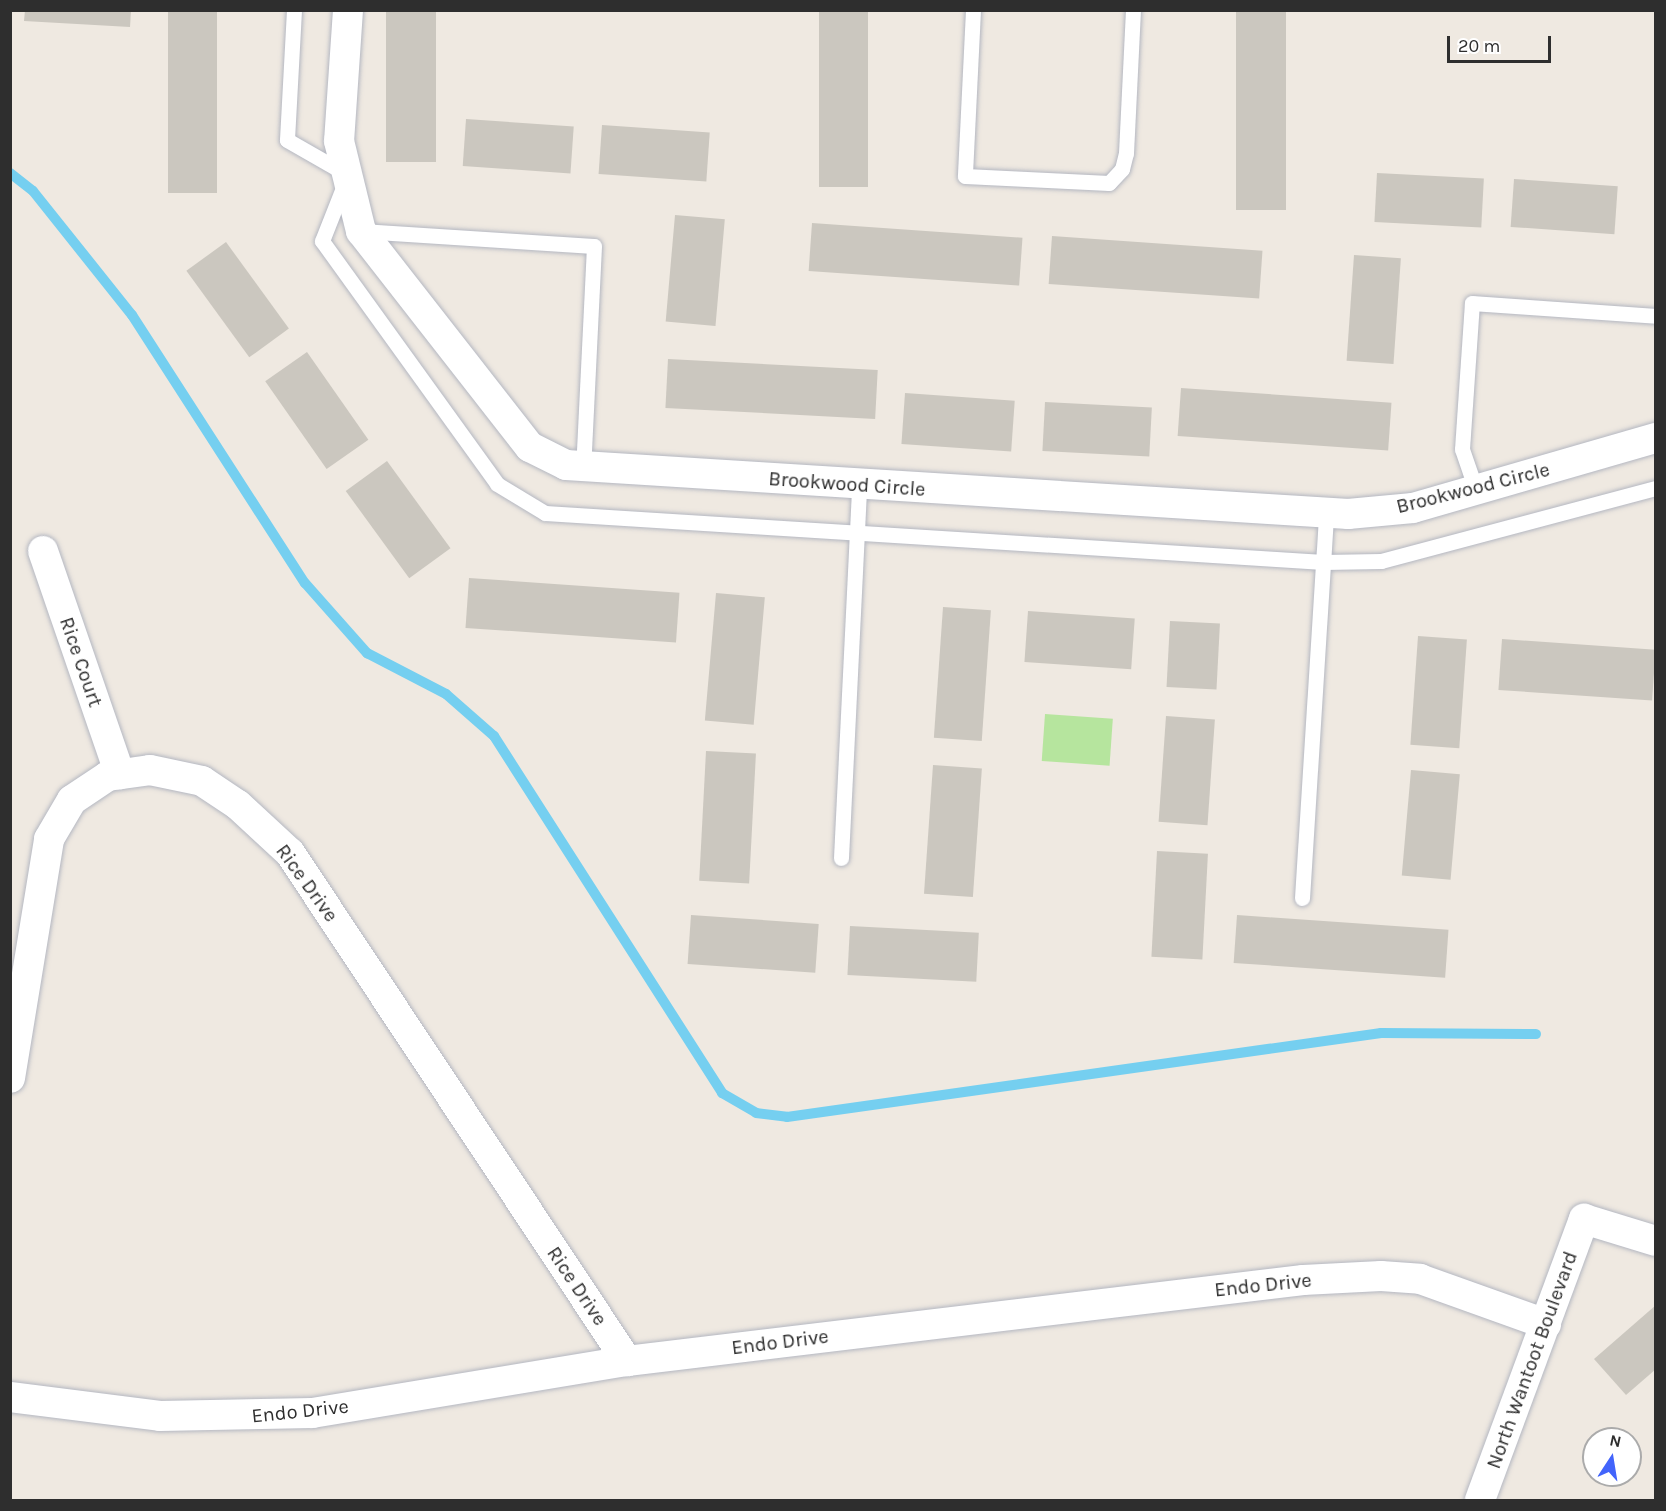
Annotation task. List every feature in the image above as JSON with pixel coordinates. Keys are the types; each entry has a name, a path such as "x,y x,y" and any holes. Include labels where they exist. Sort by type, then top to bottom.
{"street":[{"name":"Brookwood Circle","path":"348,10 339,141 361,231 530,447 546,459 583,467 1326,513 1413,508 1656,438"},
{"name":"Rice Court","path":"43,551 120,774"},
{"name":"Rice Drive","path":"10,1078 49,840 72,800 108,776 120,774 150,770 202,781 238,805 290,853 627,1360"},
{"name":"North Wantoot Boulevard","path":"1480,1500 1584,1220 1656,1240"},
{"name":"Endo Drive","path":"10,1397 160,1416 235,1418 312,1413 627,1360 1303,1280 1381,1276 1420,1279 1546,1324"}],"lane":[{"path":"294,10 286,140 348,175 322,241 484,467 506,490 545,513 1323,562 1381,561 1656,489"},
{"path":"973,10 965,176 1109,183 1122,169 1126,153 1133,10"},
{"path":"361,231 594,246 583,467"},
{"path":"1476,490 1462,449 1472,303 1656,316"},
{"path":"841,858 859,484"},
{"path":"1302,898 1326,513"}],"green space":[{"path":"1045,714 1113,719 1110,766 1042,761"}],"building":[{"path":"25,10 131,10 130,27 24,21"},
{"path":"168,10 217,10 217,193 168,193"},
{"path":"386,10 436,10 436,162 386,162"},
{"path":"819,10 868,10 868,187 819,187"},
{"path":"1236,10 1286,10 1286,210 1236,210"},
{"path":"466,119 574,127 570,173 463,166"},
{"path":"602,125 710,133 706,181 599,174"},
{"path":"1377,173 1484,179 1481,228 1374,222"},
{"path":"1514,179 1618,186 1614,234 1511,227"},
{"path":"675,215 725,219 715,326 666,322"},
{"path":"812,223 1022,238 1019,286 809,271"},
{"path":"1052,236 1262,251 1259,299 1049,284"},
{"path":"226,242 289,329 249,357 186,271"},
{"path":"1354,255 1401,258 1393,364 1347,361"},
{"path":"307,352 368,440 327,469 265,381"},
{"path":"668,359 878,370 875,419 665,408"},
{"path":"1181,388 1391,403 1388,451 1178,436"},
{"path":"905,393 1015,401 1011,452 901,444"},
{"path":"1045,402 1152,408 1149,457 1042,451"},
{"path":"387,461 450,548 409,578 346,491"},
{"path":"469,578 679,593 676,643 466,628"},
{"path":"716,593 765,597 754,725 705,721"},
{"path":"943,607 991,610 982,741 934,738"},
{"path":"1028,611 1135,618 1131,669 1024,662"},
{"path":"1170,621 1220,624 1216,690 1167,687"},
{"path":"1418,636 1467,639 1459,748 1410,745"},
{"path":"1502,639 1656,650 1652,701 1498,690"},
{"path":"1166,716 1215,719 1207,825 1159,822"},
{"path":"706,751 756,754 749,883 699,881"},
{"path":"933,765 982,768 973,897 924,894"},
{"path":"1411,770 1460,774 1451,880 1402,876"},
{"path":"1157,851 1208,854 1202,960 1151,957"},
{"path":"691,915 819,924 815,973 688,964"},
{"path":"1237,915 1448,930 1445,978 1234,963"},
{"path":"850,926 979,933 976,982 847,975"},
{"path":"1656,1305 1656,1369 1626,1395 1594,1359"}],"waterway":[{"path":"10,173 33,191 132,315 305,583 367,653 446,694 494,736 722,1093 756,1113 787,1117 1381,1033 1536,1034"}]}
